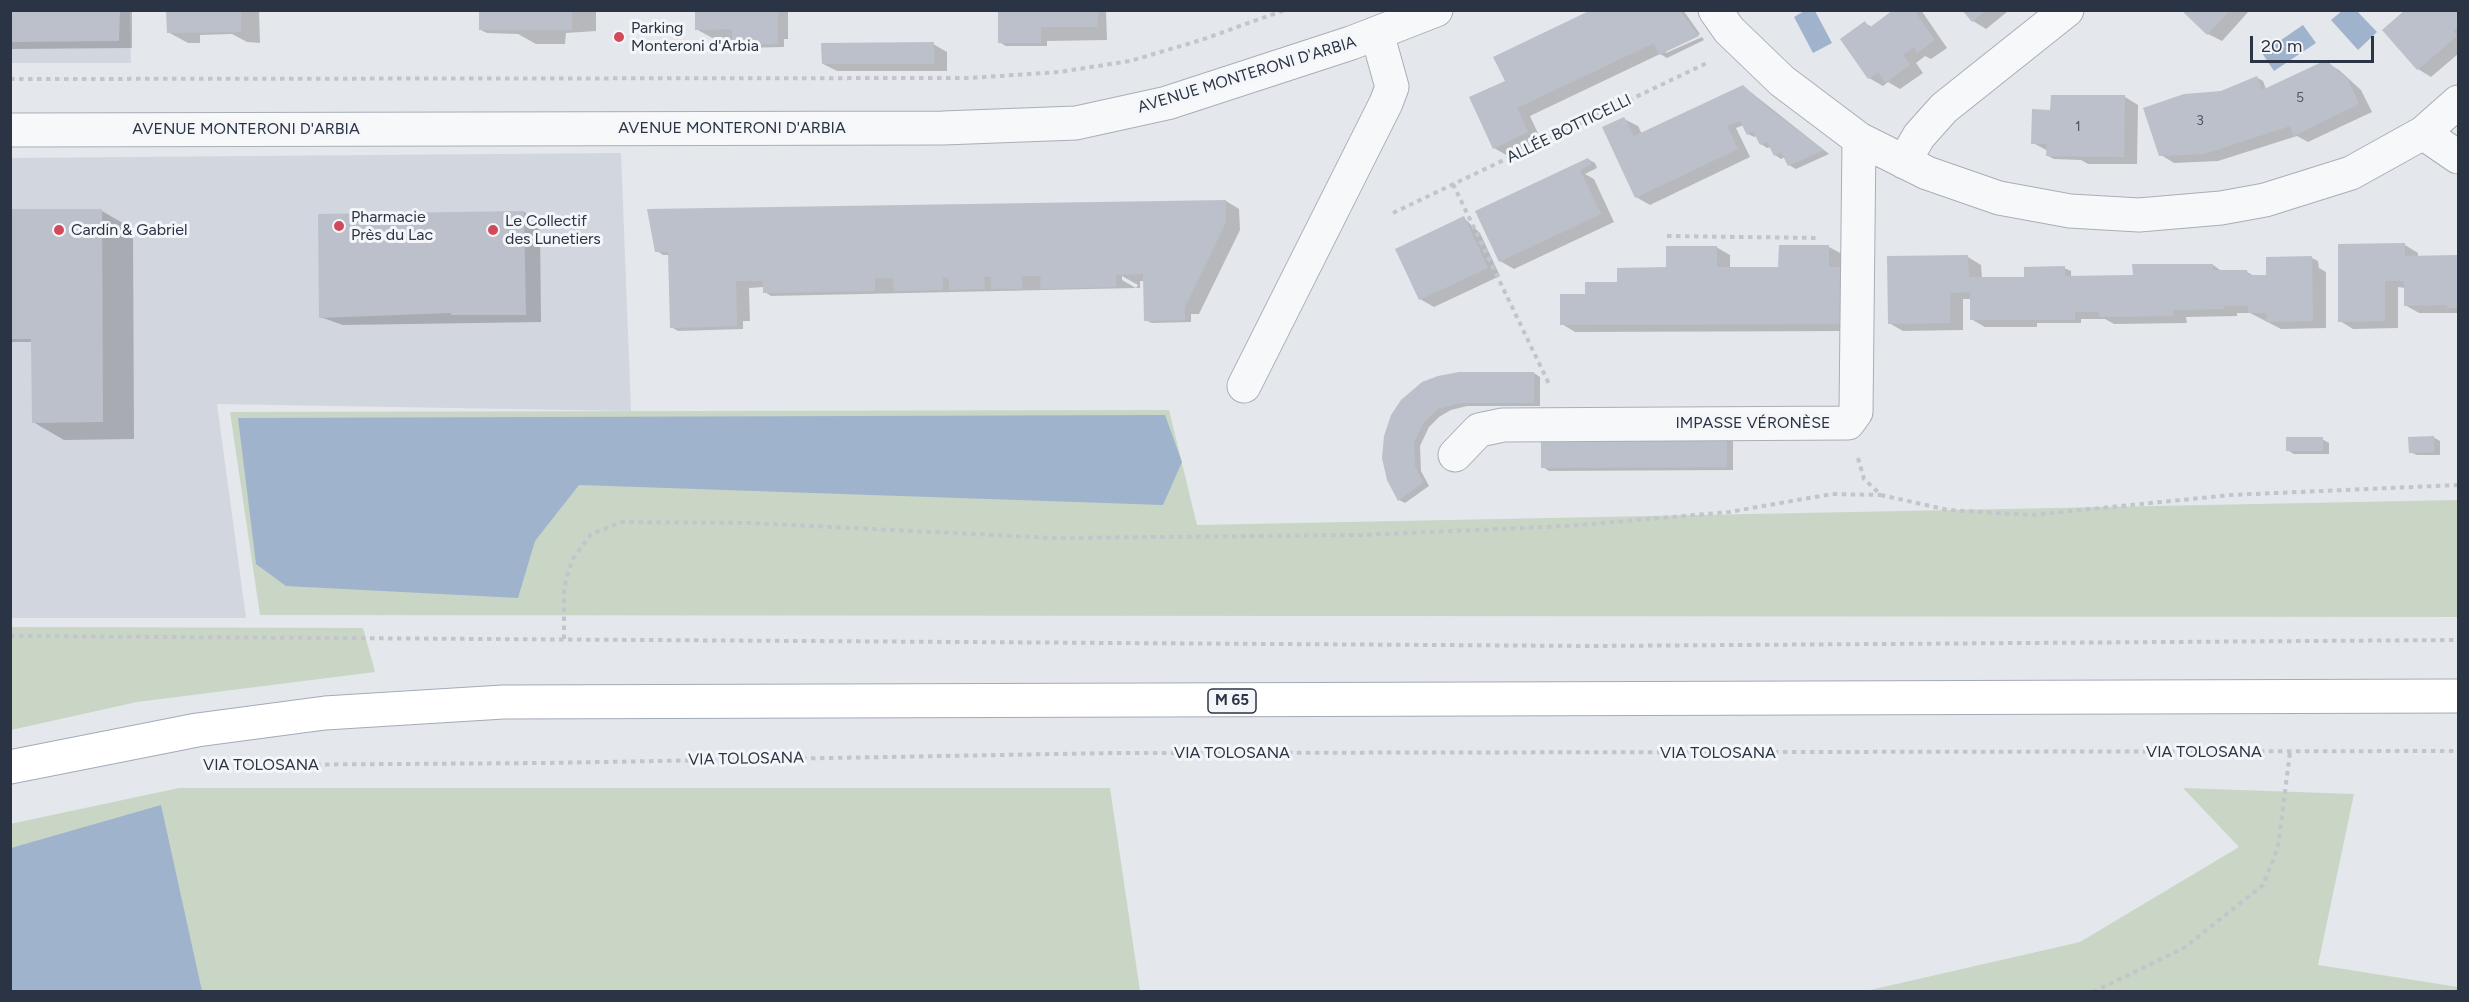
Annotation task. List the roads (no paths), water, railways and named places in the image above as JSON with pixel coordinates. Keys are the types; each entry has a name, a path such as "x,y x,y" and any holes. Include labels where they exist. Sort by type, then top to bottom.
{"main road":[{"name":"M 65","path":"10,767 197,730 325,713 503,702 2458,696"}],"street":[{"name":"AVENUE MONTERONI D'ARBIA","path":"10,130 919,128 1076,123 1167,103 1377,33 1436,10"},
{"path":"1715,10 1729,30 1782,81 1859,139 1926,173 1999,198 2070,210 2139,215 2221,208 2265,200 2351,172 2422,133 2458,102"},
{"path":"1904,162 1919,136 1944,108 2067,10"},
{"path":"1244,386 1386,103 1392,87 1377,33"},
{"path":"2422,133 2458,157"},
{"name":"IMPASSE VÉRONÈSE","path":"1455,455 1479,430 1503,425 1848,423 1856,412 1859,139"}],"water":[{"path":"1806,10 1815,11 1832,43 1813,53 1794,17"},
{"path":"2342,11 2357,11 2377,32 2358,50 2331,20"},
{"path":"2303,25 2316,43 2274,71 2262,53"},
{"path":"1165,415 1182,462 1163,505 579,485 535,541 518,598 286,586 256,564 238,418"},
{"path":"161,805 202,991 11,991 11,848"}],"place":[{"name":"Parking Monteroni d'Arbia","path":"619,37"},
{"name":"Pharmacie Près du Lac","path":"339,226"},
{"name":"Cardin & Gabriel","path":"59,230"},
{"name":"Le Collectif des Lunetiers","path":"493,230"}]}
